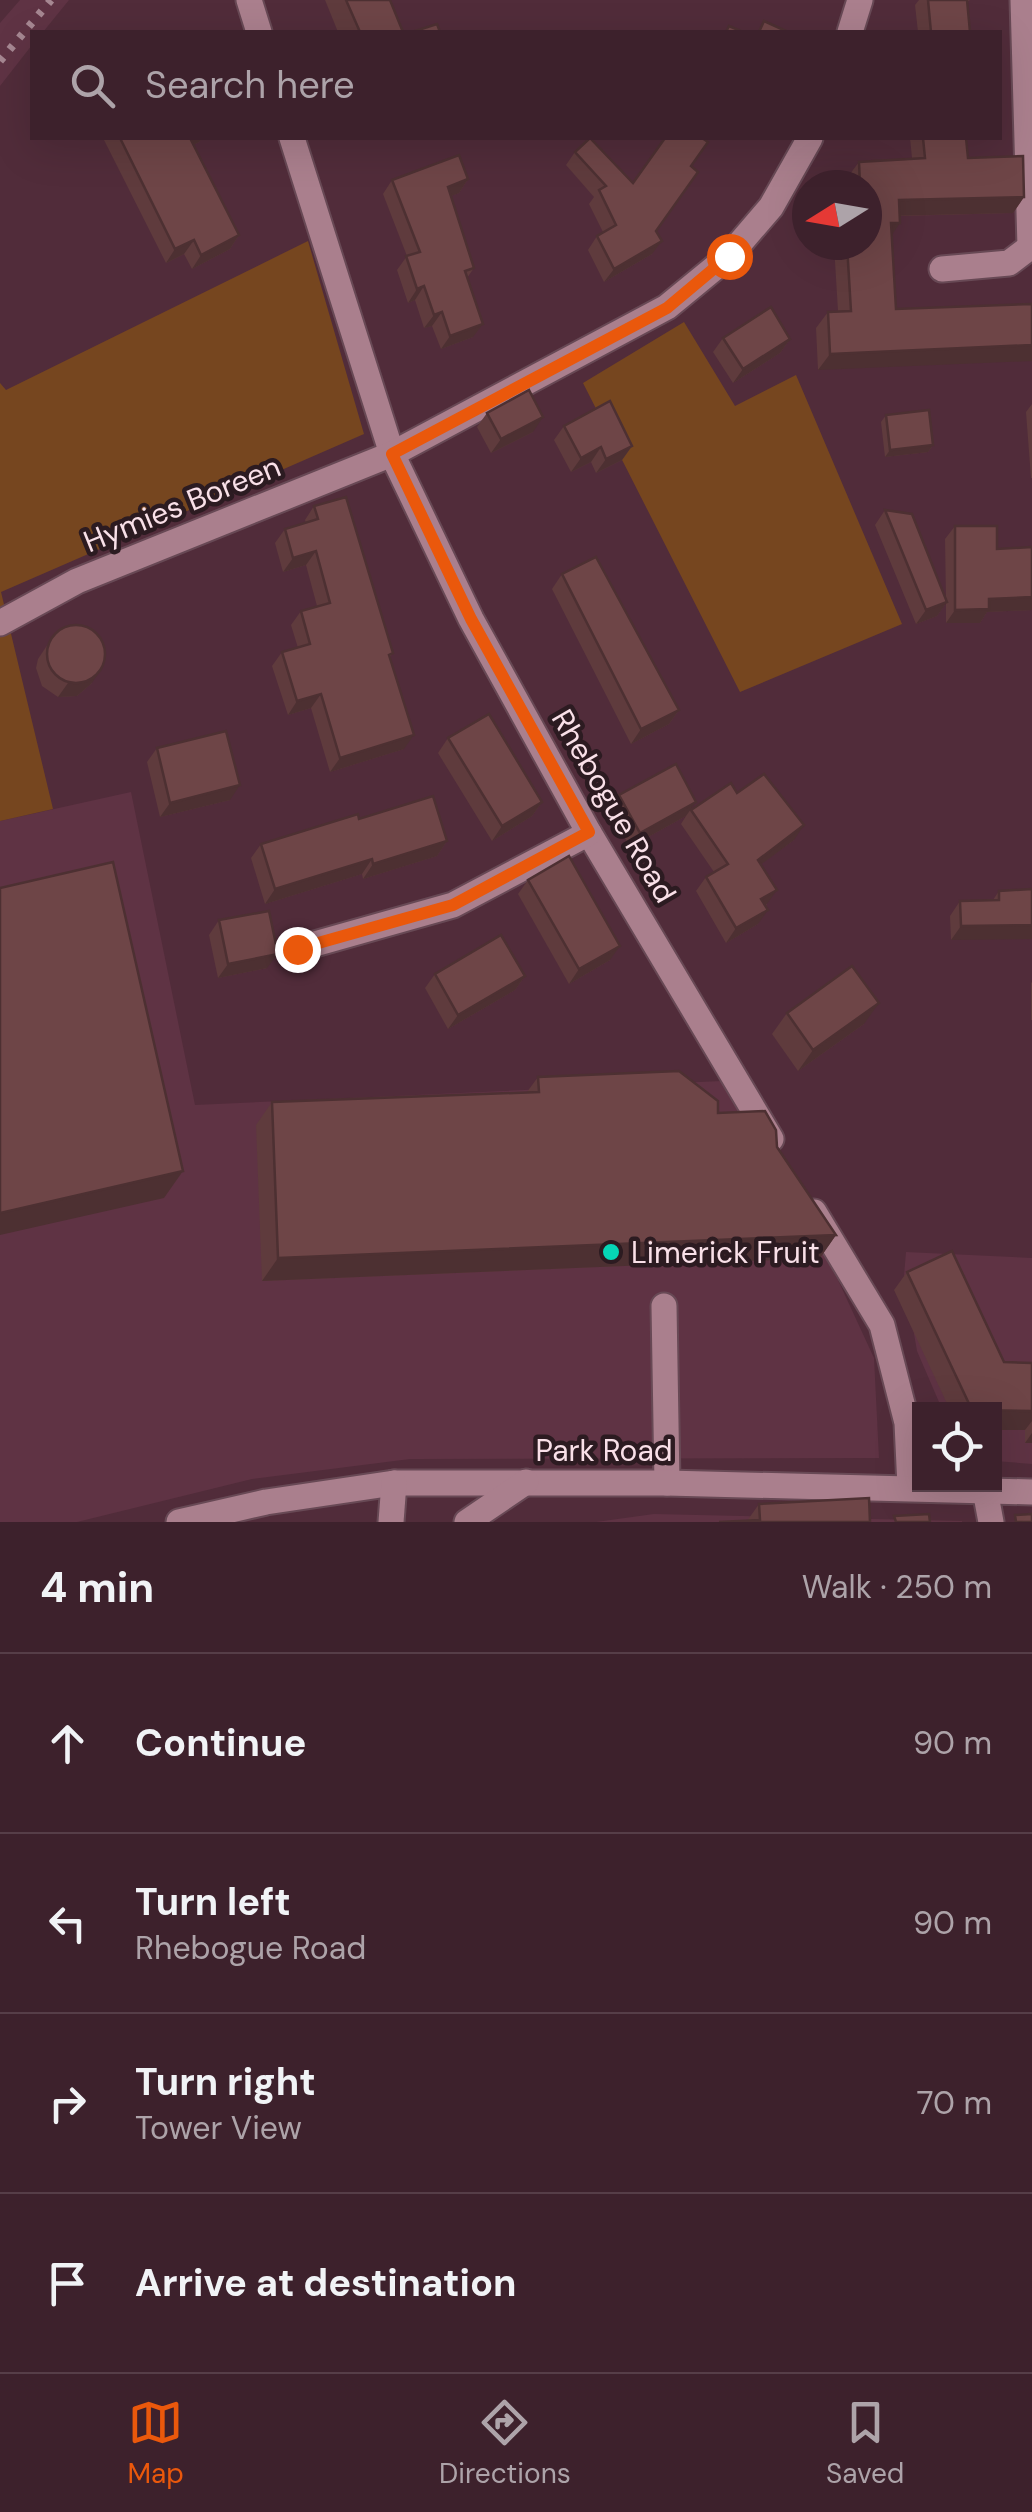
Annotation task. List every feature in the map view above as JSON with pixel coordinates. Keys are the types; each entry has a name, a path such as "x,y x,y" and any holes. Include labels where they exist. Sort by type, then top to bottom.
{"street":[{"path":"249,0 259,30"},
{"path":"851,30 860,0"},
{"path":"942,269 1009,263 1030,248 1023,0"},
{"name":"Rhebogue Road","path":"293,140 392,454 471,619 589,832 781,1156"},
{"name":"Hymies Boreen","path":"0,623 77,581 392,454 667,308 729,256 771,207 809,140"},
{"path":"297,949 453,905 589,832"},
{"path":"801,1190 882,1325 908,1424 910,1486"},
{"path":"664,1306 667,1482"},
{"path":"467,1522 526,1482"},
{"path":"391,1522 394,1483"},
{"name":"Park Road","path":"179,1522 266,1502 394,1483 910,1486"},
{"name":"Park Road","path":"1002,1491 1032,1492"},
{"path":"985,1492 992,1522"}],"shaded area":[{"path":"20,0 69,0 45,30 30,30 30,48 0,86 0,23"},
{"path":"308,241 364,434 1,592 53,809 0,821 0,383 6,390"},
{"path":"684,322 735,406 796,375 902,624 740,692 583,383"},
{"path":"131,792 195,1105 722,1081 838,1280 874,1358 879,1458 410,1459 252,1479 77,1522 0,1522 0,821"},
{"path":"906,1252 1032,1258 1032,1464 1002,1462 1002,1402 939,1402 917,1351 904,1276"},
{"path":"654,1514 962,1521 962,1522 596,1522"}],"building":[{"path":"346,0 390,0 402,30 359,30"},
{"path":"928,0 967,0 970,30 931,30"},
{"path":"764,21 784,30 760,30"},
{"path":"437,24 439,30 418,30"},
{"path":"121,140 191,140 239,235 201,255 194,240 175,249"},
{"path":"592,140 633,183 664,140 708,142 691,166 698,172 656,231 662,241 614,269 597,236 616,225 599,190 606,186 575,152"},
{"path":"923,140 966,140 968,158 1023,156 1024,197 899,200 900,223 891,223 896,309 1032,304 1032,345 830,354 828,312 851,311 848,260 882,260 882,170 859,170 859,162 925,158"},
{"path":"459,155 468,179 448,187 474,268 465,271 483,324 450,336 442,312 434,315 424,286 417,289 406,256 420,252 392,180"},
{"path":"771,307 790,339 743,369 723,338"},
{"path":"529,390 543,417 501,439 487,413"},
{"path":"610,401 632,446 606,459 601,447 581,458 564,426"},
{"path":"929,410 933,445 890,450 886,415"},
{"path":"346,497 414,735 340,758 321,694 297,701 282,652 310,644 301,611 330,603 316,551 293,558 285,529 318,519 314,506"},
{"path":"885,510 912,514 947,602 926,610"},
{"path":"955,526 997,526 997,549 1032,547 1032,597 989,599 989,609 955,610"},
{"path":"596,557 679,710 641,729 562,574"},
{"path":"76,625 96,634 105,654 96,674 76,683 56,674 47,654 56,634"},
{"path":"489,714 542,802 502,826 448,738"},
{"path":"226,731 240,785 170,803 157,748"},
{"path":"676,764 696,802 640,833 619,795"},
{"path":"764,774 804,825 758,860 777,890 761,899 768,910 736,928 706,877 728,864 691,810 731,783 737,793"},
{"path":"433,796 447,841 275,889 261,844"},
{"path":"569,856 620,946 579,969 528,880"},
{"path":"113,862 183,1171 0,1213 0,888"},
{"path":"1032,889 1032,925 961,926 960,901 999,900 999,891"},
{"path":"269,911 278,954 228,964 219,920"},
{"path":"501,935 525,976 458,1015 435,974"},
{"path":"852,966 879,1003 813,1050 787,1013"},
{"path":"679,1071 718,1101 718,1113 765,1111 776,1130 777,1147 836,1235 278,1258 272,1102 539,1092 538,1077"},
{"path":"952,1251 1004,1362 1032,1363 1032,1411 1002,1410 1002,1402 968,1402 907,1272"},
{"path":"869,1498 870,1522 719,1522 760,1520 759,1504"},
{"path":"929,1514 930,1522 896,1522 894,1516"},
{"path":"1032,1514 1032,1522 1016,1522 1015,1515"}],"railway":[{"path":"0,61 51,0"}],"place":[{"name":"Limerick Fruit","path":"611,1252"}],"route":[{"path":"297,949 453,905 589,832 471,619 392,454 667,308 729,256"}]}
